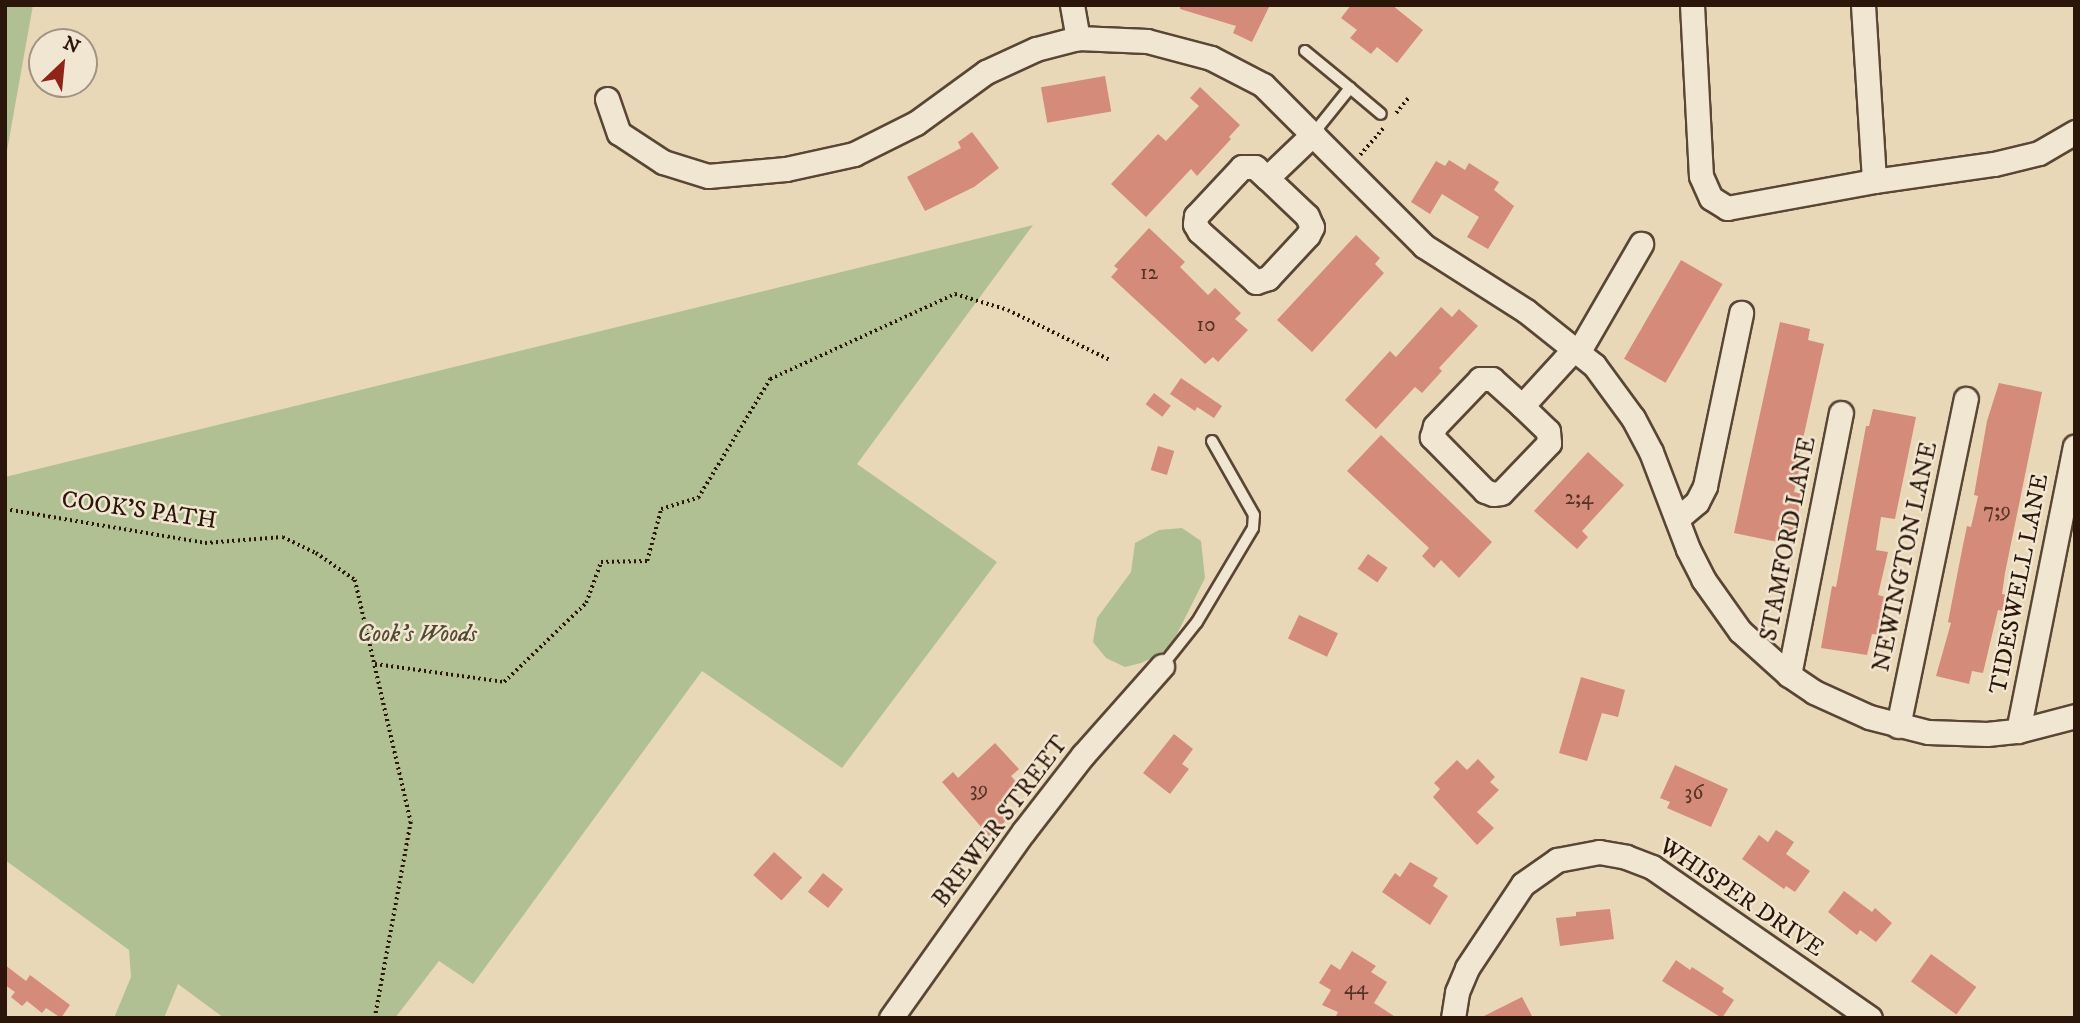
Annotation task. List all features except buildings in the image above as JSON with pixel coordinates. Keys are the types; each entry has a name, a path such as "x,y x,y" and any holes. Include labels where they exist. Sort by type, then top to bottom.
{"street":[{"path":"1072,5 1078,38"},
{"path":"1692,5 1701,176 1711,198 1727,208 1874,181 1994,164 2039,153 2075,132"},
{"path":"1863,5 1874,181"},
{"path":"607,99 619,133 663,162 708,176 786,169 854,153 916,123 986,72 1036,49 1078,38 1147,41 1211,58 1263,85 1418,241 1466,275 1526,311 1594,365 1633,418 1651,452 1703,579 1740,631 1789,675 1841,706 1898,726 1958,734 2018,731 2075,716"},
{"path":"1267,178 1313,134"},
{"path":"1242,167 1255,167 1267,178 1307,216 1312,227 1308,235 1268,278 1256,282 1199,231 1195,220 1242,167"},
{"path":"1522,406 1577,349 1641,244"},
{"path":"1677,519 1697,502 1705,486 1741,313"},
{"path":"1480,379 1492,379 1522,406 1548,431 1549,443 1501,493 1485,491 1432,437 1435,426 1480,379"},
{"name":"NEWINGTON LANE","path":"1898,726 1966,399"},
{"name":"STAMFORD LANE","path":"1789,675 1841,414"},
{"name":"TIDESWELL LANE","path":"2018,731 2075,447"},
{"name":"BREWER STREET","path":"891,1018 1024,831 1083,755 1162,666"},
{"name":"WHISPER DRIVE","path":"1453,1018 1457,992 1467,968 1523,884 1557,860 1599,852 1626,856 1652,867 1870,1018"}],"lane":[{"path":"1305,51 1381,114"},
{"path":"1313,134 1350,88"},
{"path":"1162,666 1198,622 1253,528 1254,515 1212,441"}],"path":[{"path":"1354,161 1373,141"},
{"path":"375,664 504,682 586,603 601,562 646,561 661,509 698,498 770,379 956,294 1008,310 1110,360"},
{"name":"COOK'S PATH","path":"5,509 205,543 283,537 316,553 355,580 411,822 375,1018"}],"green space":[{"path":"5,5 33,5 28,28 5,162"},
{"name":"Cook's Woods","path":"1033,225 857,464 997,562 842,768 702,671 473,984 439,961 395,1018 224,1018 178,984 164,1018 114,1018 131,977 129,950 5,860 5,477"},
{"path":"1182,528 1201,541 1205,578 1173,642 1161,654 1125,667 1106,658 1093,642 1097,618 1131,572 1135,543 1159,530"}]}
